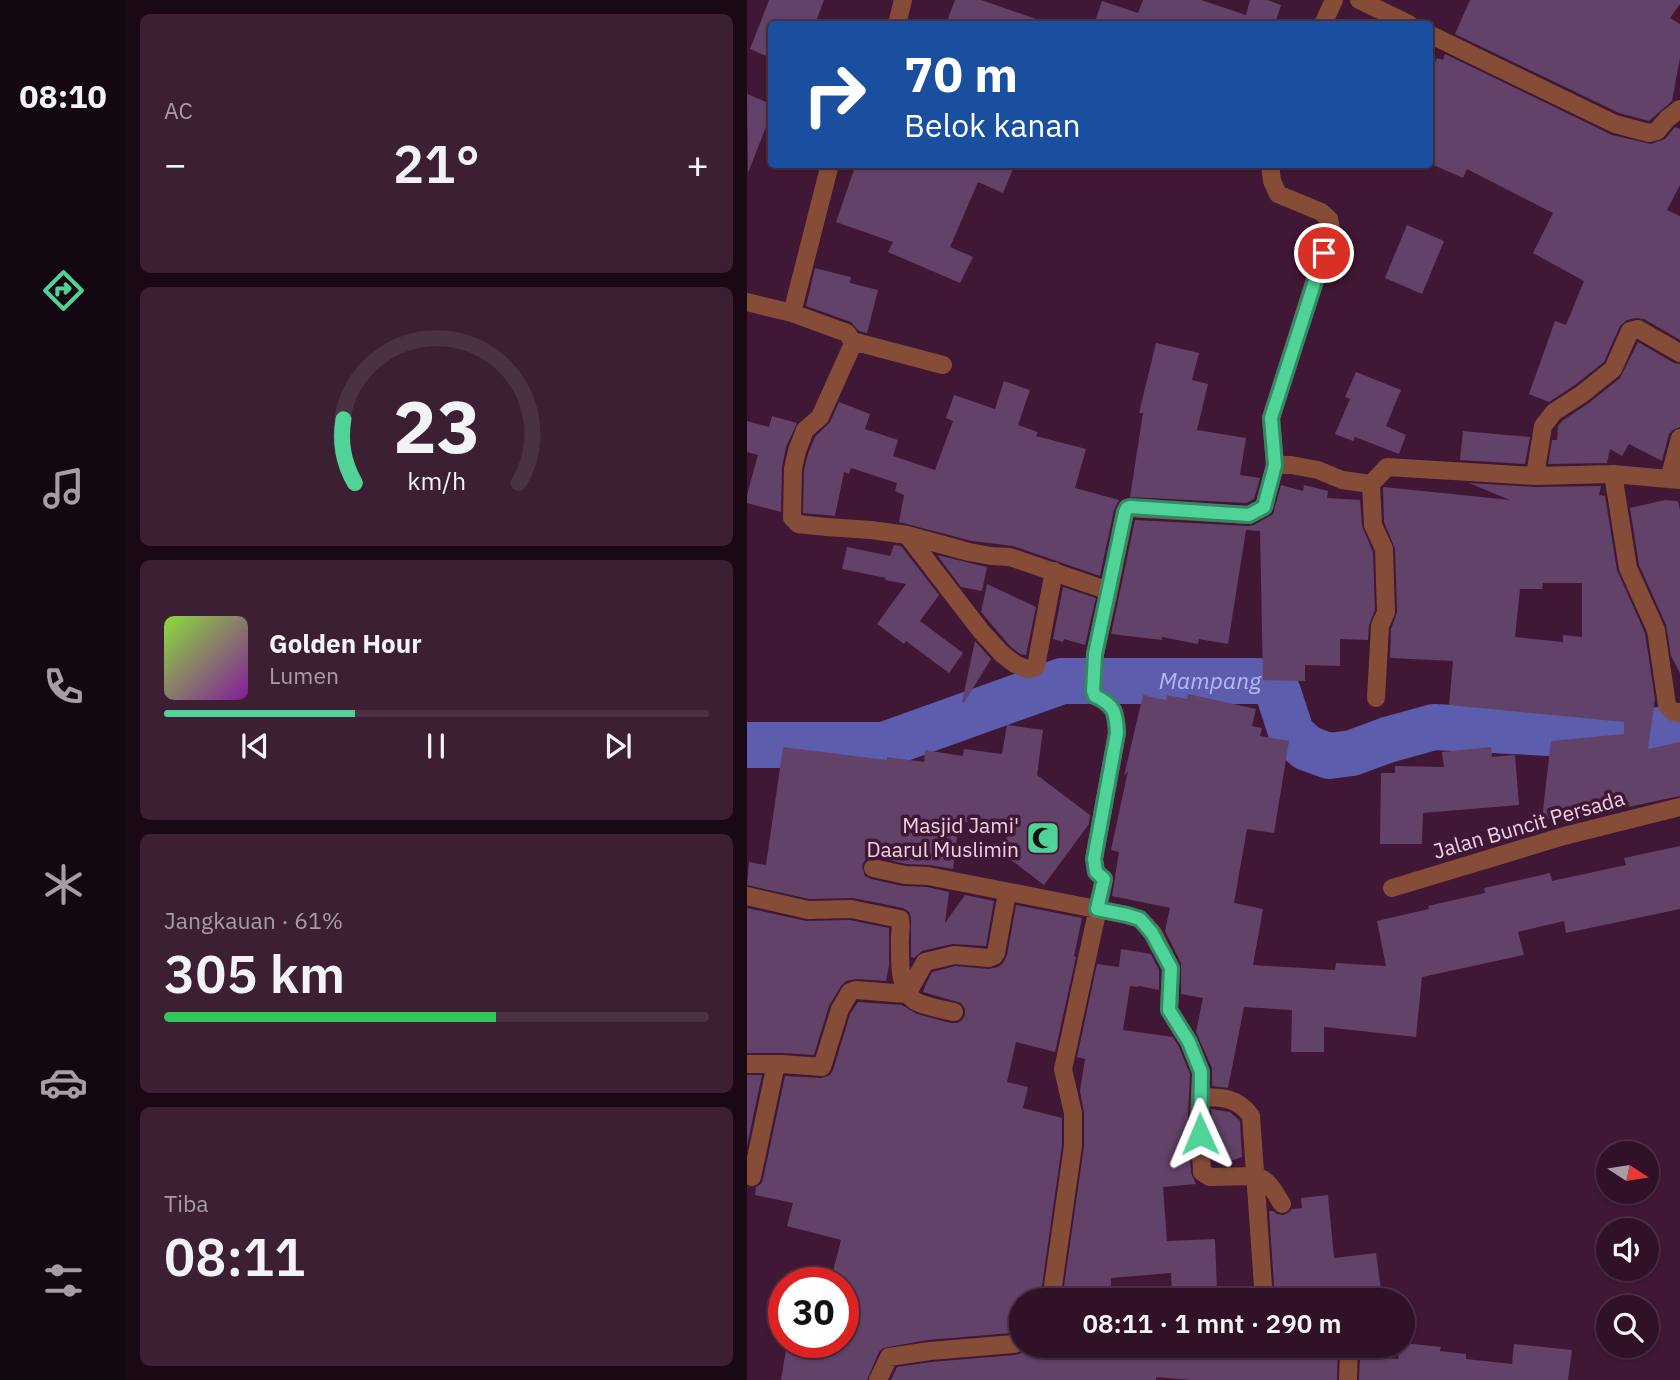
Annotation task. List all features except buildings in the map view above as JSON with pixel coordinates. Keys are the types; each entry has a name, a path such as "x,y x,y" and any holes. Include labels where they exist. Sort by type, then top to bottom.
{"street":[{"path":"898,21 903,0"},
{"path":"1324,21 1334,0"},
{"path":"1359,0 1403,21"},
{"path":"1433,36 1615,124 1649,133 1657,131 1667,119 1680,110"},
{"path":"792,313 829,168"},
{"path":"1052,1288 1073,1146 1073,1113 1063,1069 1104,879 1096,872 1094,859 1117,733 1112,706 1095,696 1093,691 1095,654 1127,508 1249,515 1264,507 1275,465 1271,418 1331,229 1329,219 1321,212 1278,194 1272,181 1270,168"},
{"path":"747,302 792,313 847,333 853,341 943,365"},
{"path":"1535,476 1543,426 1554,412 1613,369 1630,331 1638,329 1680,353"},
{"path":"853,341 826,406 805,430 798,451 793,469 792,518 798,524 907,535 969,552 1010,557 1109,591"},
{"path":"1376,698 1379,626 1386,612 1383,549 1373,526 1371,484 1387,467 1535,476 1613,474 1675,479 1680,438"},
{"path":"1275,465 1318,470 1342,480 1371,484"},
{"path":"1613,474 1628,568 1656,630 1667,705 1673,712 1680,713"},
{"path":"907,535 981,631 1002,654 1027,669 1036,666 1054,571"},
{"name":"Jalan Buncit Persada","path":"1392,888 1564,836 1680,807"},
{"path":"873,868 905,875 928,876 1140,919 1152,933 1171,968 1169,1010 1189,1042 1201,1072 1202,1172 1210,1177 1261,1177 1271,1186 1282,1204"},
{"path":"907,994 925,962 954,955 994,956 1007,892"},
{"path":"747,896 808,910 851,909 900,919 902,979 907,994 917,1002 954,1012"},
{"path":"747,1064 822,1067 840,1009 850,992 855,990 907,994"},
{"path":"752,1177 776,1064"},
{"path":"1200,1097 1234,1100 1251,1116 1263,1288"},
{"path":"878,1380 889,1357 1009,1344"},
{"path":"1348,1380 1349,1358"}],"waterway":[{"name":"Mampang","path":"747,745 884,745 1062,681 1271,683 1278,692 1292,735 1307,748 1329,756 1352,753 1434,727 1624,737 1680,726"}],"place":[{"name":"Masjid Jami' Daarul Muslimin","path":"1043,838"}],"route":[{"path":"1200,1134 1201,1072 1189,1042 1169,1010 1171,968 1152,933 1140,919 1097,909 1104,879 1096,872 1094,859 1117,733 1112,706 1095,696 1093,691 1093,668 1127,508 1249,515 1264,507 1275,465 1271,418 1324,253"}]}
